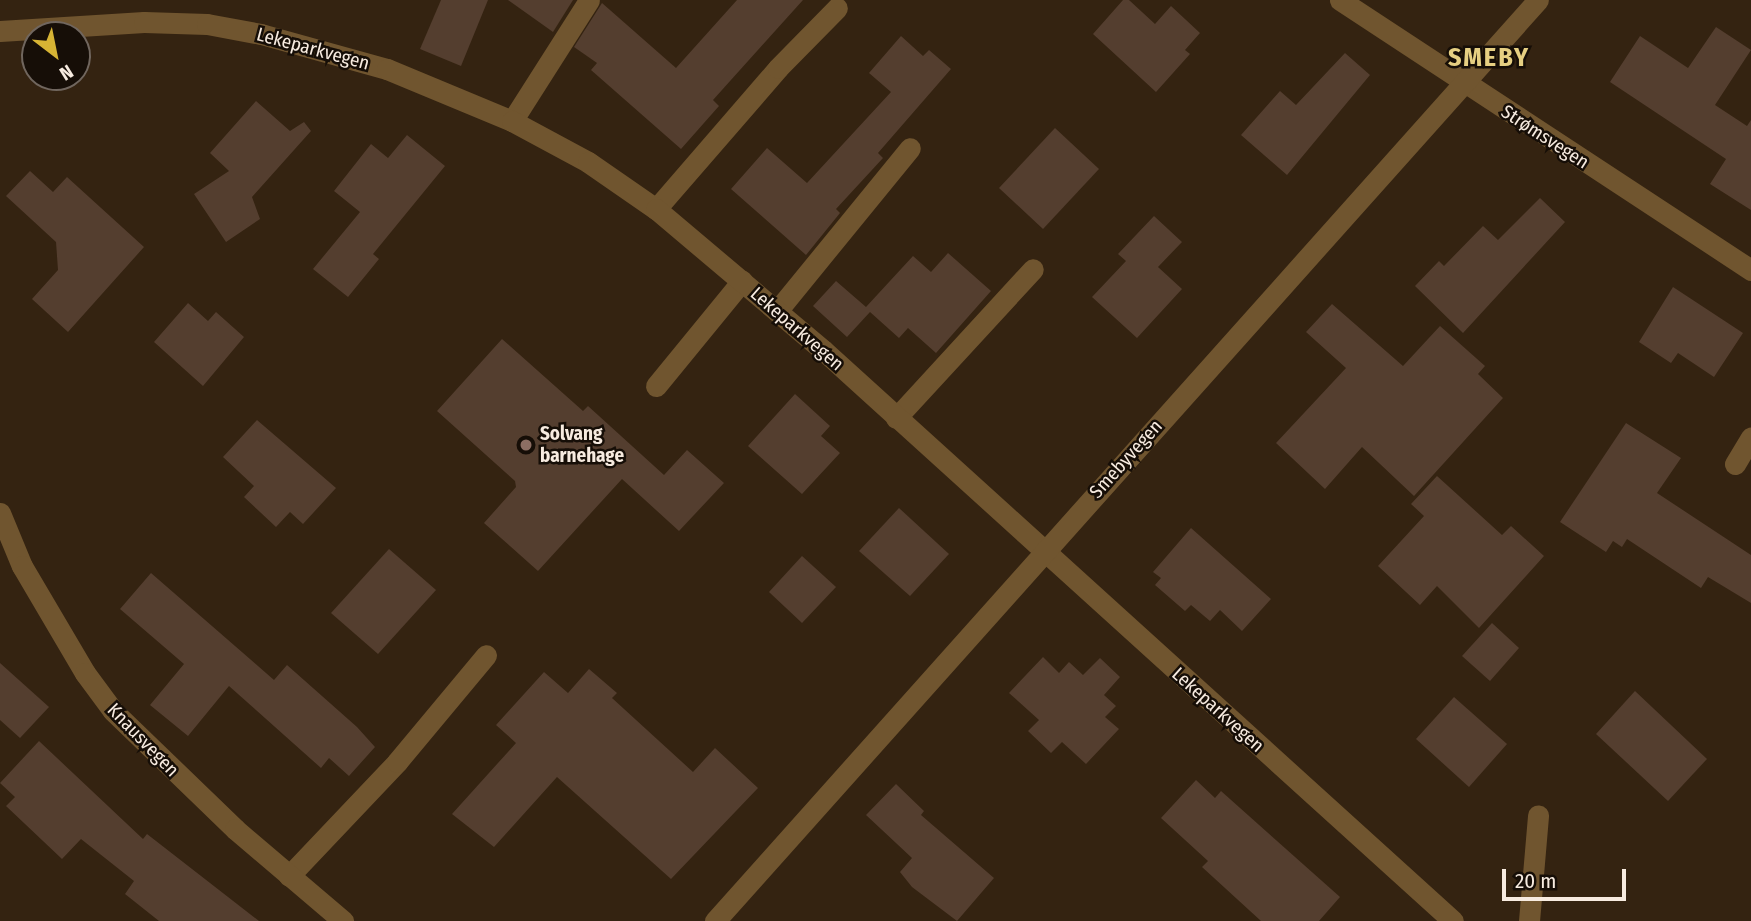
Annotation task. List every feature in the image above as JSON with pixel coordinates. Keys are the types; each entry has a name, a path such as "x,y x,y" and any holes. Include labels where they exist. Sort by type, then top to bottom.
{"street":[{"path":"512,121 589,0"},
{"name":"Strømsvegen","path":"1340,0 1751,270"},
{"name":"Smebyvegen","path":"715,921 1461,82 1538,0"},
{"path":"656,209 778,68 837,8"},
{"name":"Lekeparkvegen","path":"0,31 86,23 207,24 387,69 512,121 589,162 656,209 777,311 1453,921"},
{"path":"777,311 835,245 910,148"},
{"path":"896,418 1033,269"},
{"path":"656,386 741,281"},
{"path":"1735,464 1751,437"},
{"name":"Knausvegen","path":"0,513 22,566 85,673 113,711 149,750 343,921"},
{"path":"289,876 397,762 486,655"},
{"path":"1529,921 1538,815"}],"building":[{"path":"441,0 488,0 461,66 420,49"},
{"path":"508,0 573,0 553,32"},
{"path":"737,0 803,0 713,100 719,106 681,149 591,70 597,63 574,47 602,3 676,68"},
{"path":"1123,0 1129,0 1155,24 1171,6 1200,33 1185,50 1190,54 1156,92 1093,34"},
{"path":"1716,27 1751,50 1715,105 1747,126 1751,120 1751,210 1710,184 1726,159 1610,82 1640,36 1688,68"},
{"path":"901,36 923,56 929,50 951,69 878,153 883,158 836,209 840,213 806,255 731,189 767,148 807,183 891,92 869,73"},
{"path":"1345,53 1370,75 1287,175 1241,135 1280,91 1296,105"},
{"path":"256,101 290,131 304,122 311,131 252,197 260,219 226,242 194,194 229,171 210,153"},
{"path":"1055,128 1099,169 1043,229 999,188"},
{"path":"407,135 445,166 373,254 379,259 348,297 313,269 360,212 334,191 371,144 388,158"},
{"path":"30,171 53,192 67,177 144,247 68,332 32,299 58,270 56,242 6,196"},
{"path":"1540,198 1565,222 1463,333 1415,286 1439,261 1444,266 1483,226 1498,240"},
{"path":"1154,216 1182,242 1158,267 1182,289 1137,338 1092,297 1126,261 1118,254"},
{"path":"948,253 991,291 936,353 908,328 899,338 870,312 847,337 813,306 836,281 866,307 913,256 931,272"},
{"path":"1673,287 1743,333 1714,377 1678,353 1671,363 1639,342"},
{"path":"188,303 208,321 216,312 244,337 203,386 154,342"},
{"path":"1332,304 1403,366 1440,326 1485,366 1478,374 1503,398 1414,496 1362,447 1325,489 1276,443 1346,368 1306,332"},
{"path":"502,339 583,411 588,406 664,475 687,450 724,483 679,531 622,479 538,571 484,523 516,487 515,481 437,411"},
{"path":"795,394 830,426 821,436 840,453 802,494 748,446"},
{"path":"257,420 336,488 303,524 290,512 276,527 244,497 254,486 223,457"},
{"path":"1626,423 1681,458 1657,493 1751,555 1751,603 1708,577 1701,588 1627,539 1622,547 1613,541 1606,552 1560,522"},
{"path":"1437,476 1502,535 1511,526 1544,556 1479,628 1437,586 1420,605 1378,566 1424,516 1411,504"},
{"path":"899,508 949,554 910,596 859,551"},
{"path":"1191,528 1271,599 1242,631 1220,610 1210,621 1191,605 1185,611 1155,585 1161,578 1153,572"},
{"path":"389,549 436,590 378,654 331,613"},
{"path":"802,556 836,587 802,623 769,592"},
{"path":"151,573 274,680 287,665 357,727 375,747 349,776 329,758 321,768 229,686 188,736 150,705 184,664 120,609"},
{"path":"1492,623 1519,648 1490,681 1462,656"},
{"path":"1043,657 1059,673 1069,662 1083,675 1100,658 1120,677 1104,695 1116,706 1105,717 1119,729 1086,764 1062,742 1051,753 1028,731 1039,720 1009,693"},
{"path":"0,663 49,707 20,738 0,720"},
{"path":"589,669 617,693 612,698 693,772 715,748 758,788 671,879 557,777 494,847 452,814 516,743 496,725 544,672 568,693"},
{"path":"1635,691 1707,759 1668,801 1596,734"},
{"path":"1454,697 1507,744 1469,787 1416,739"},
{"path":"39,741 143,839 147,834 259,921 159,921 125,894 134,881 81,839 62,859 6,806 15,797 0,783"},
{"path":"1196,780 1215,798 1221,791 1340,897 1319,921 1261,921 1202,867 1208,861 1161,818"},
{"path":"896,784 924,811 921,815 994,878 957,921 912,887 900,872 912,858 866,815"}],"place":[{"name":"Solvang barnehage","path":"526,445"}],"district":[{"name":"SMEBY","path":"1489,58"}]}
